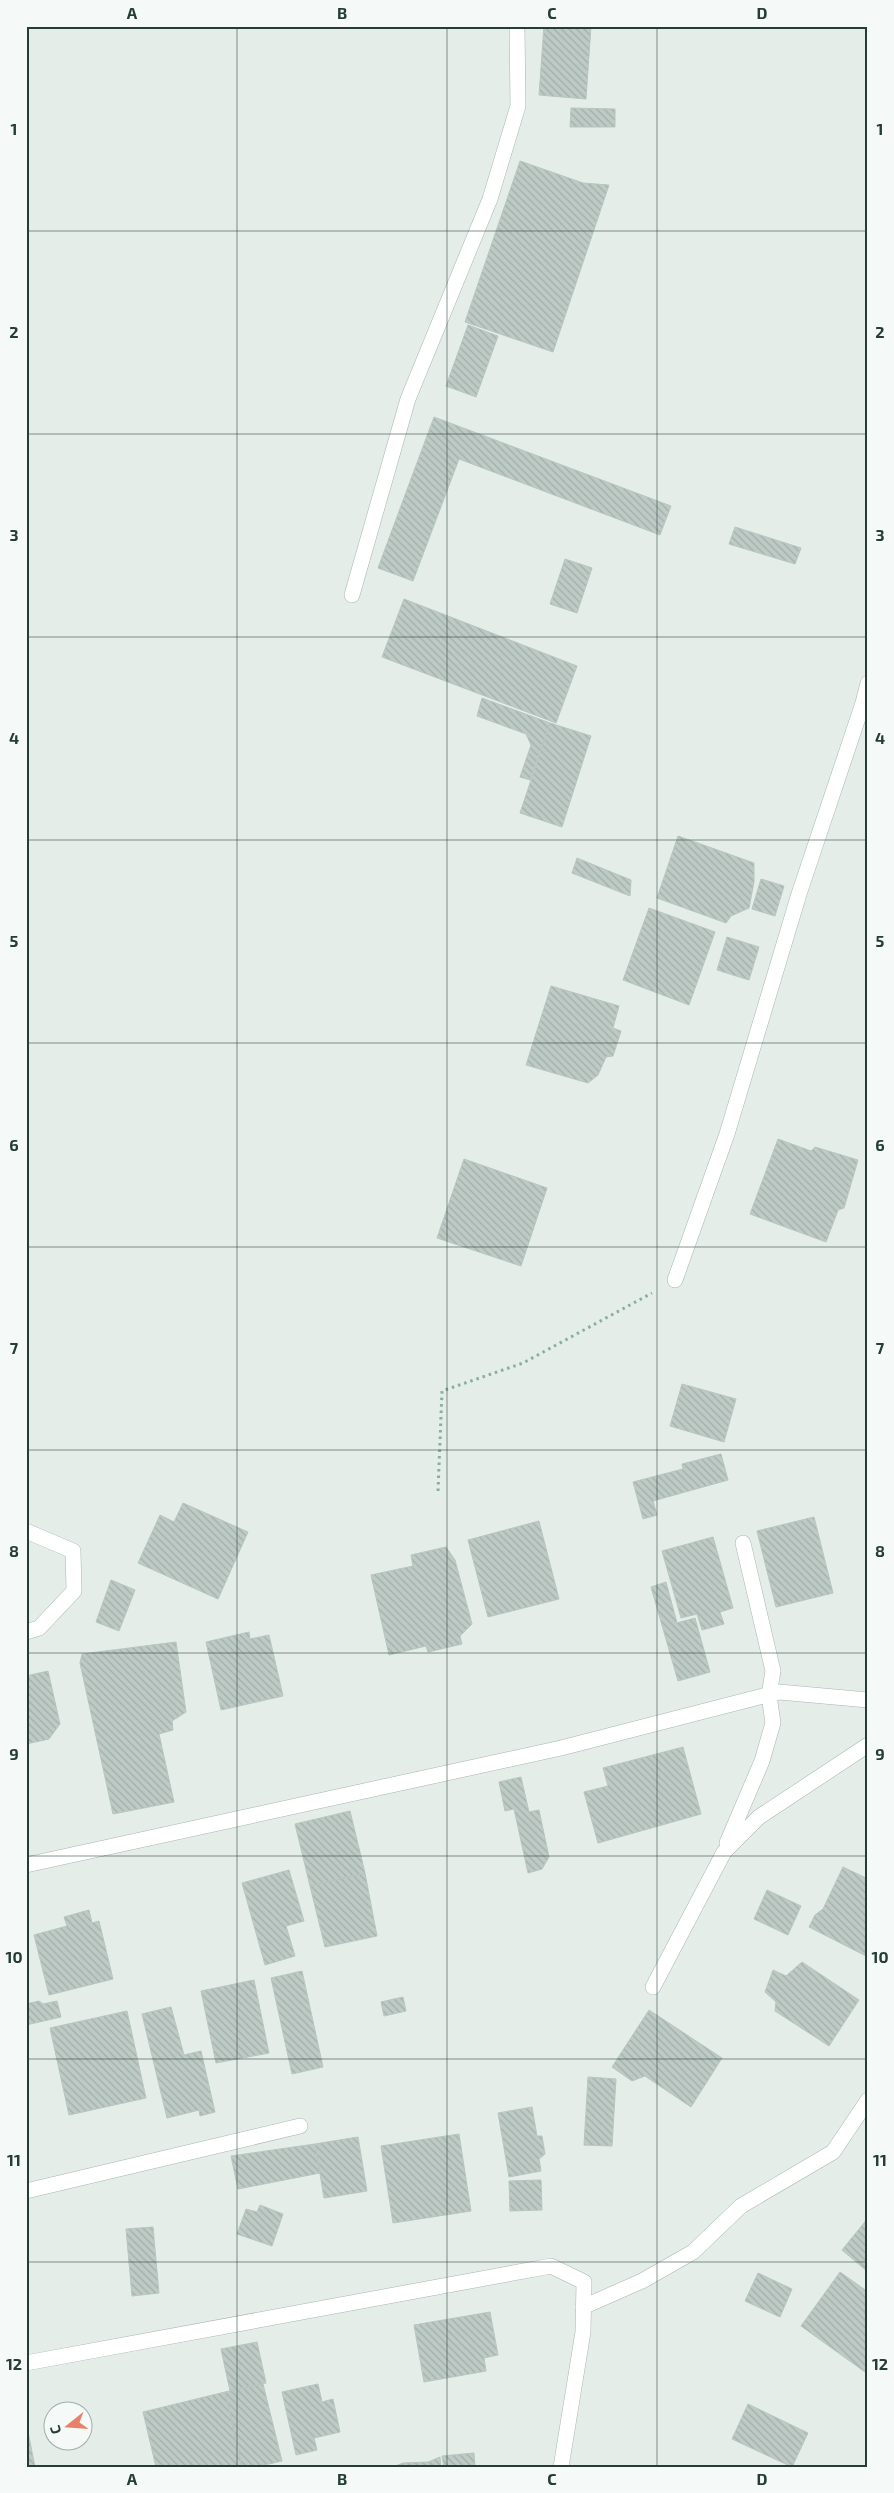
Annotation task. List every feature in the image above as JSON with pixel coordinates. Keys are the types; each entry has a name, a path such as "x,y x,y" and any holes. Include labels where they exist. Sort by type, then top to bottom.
{"street":[{"path":"352,595 408,399 490,199 518,106 517,26"},
{"path":"675,1280 727,1134 798,894 863,703 868,683"},
{"path":"26,1531 73,1551 74,1591 39,1628 26,1632"},
{"path":"653,1987 724,1852 762,1762 774,1723 769,1695 773,1671 743,1543"},
{"path":"26,1865 561,1748 779,1692 868,1700"},
{"path":"724,1852 759,1817 868,1745"},
{"path":"583,2308 642,2281 692,2252 741,2206 833,2152 868,2100"},
{"path":"26,2191 300,2126"},
{"path":"26,2363 551,2266 584,2282 583,2332 561,2467"}],"path":[{"path":"438,1491 442,1391 523,1363 675,1280"}],"building":[{"path":"544,26 591,26 586,99 539,95"},
{"path":"571,108 615,109 615,127 570,127"},
{"path":"520,161 583,183 609,185 553,352 465,322"},
{"path":"468,325 498,336 476,397 446,386"},
{"path":"434,417 671,506 660,535 459,459 413,581 378,568"},
{"path":"735,527 801,548 795,564 729,544"},
{"path":"565,559 592,568 577,613 550,604"},
{"path":"404,599 577,666 556,723 382,657"},
{"path":"482,698 550,723 530,780 520,777 531,745 526,734 477,716"},
{"path":"550,723 591,736 562,827 520,813"},
{"path":"678,836 754,863 754,882 749,908 731,916 726,923 657,898"},
{"path":"577,858 631,880 630,896 572,873"},
{"path":"761,879 784,886 775,916 752,909"},
{"path":"649,908 715,932 689,1005 623,980"},
{"path":"727,937 759,947 749,980 717,970"},
{"path":"551,986 619,1006 613,1028 621,1031 613,1056 606,1057 598,1075 588,1083 526,1065"},
{"path":"778,1139 811,1151 815,1147 858,1160 844,1208 838,1210 826,1242 750,1214"},
{"path":"464,1159 547,1188 521,1266 437,1238"},
{"path":"682,1384 736,1399 724,1442 670,1426"},
{"path":"721,1454 728,1480 653,1501 657,1515 643,1519 633,1482 683,1469 682,1464"},
{"path":"183,1503 248,1532 218,1599 138,1563 160,1515 174,1522"},
{"path":"814,1517 833,1593 776,1607 757,1531"},
{"path":"539,1521 559,1599 488,1617 468,1540"},
{"path":"713,1537 733,1608 720,1612 724,1624 702,1630 697,1614 681,1618 662,1551"},
{"path":"446,1547 455,1560 472,1624 460,1636 462,1644 428,1652 426,1646 389,1655 371,1575 413,1566 411,1555"},
{"path":"111,1580 135,1590 119,1631 96,1622"},
{"path":"666,1582 677,1623 695,1618 710,1672 678,1681 651,1587"},
{"path":"249,1632 250,1639 269,1635 283,1696 221,1710 206,1642"},
{"path":"176,1642 186,1712 172,1721 173,1730 159,1734 174,1802 113,1814 80,1663 82,1654"},
{"path":"48,1671 60,1724 49,1739 26,1744 26,1676"},
{"path":"683,1747 701,1814 598,1843 584,1792 608,1786 603,1768"},
{"path":"521,1777 529,1812 539,1810 549,1857 542,1869 528,1873 514,1809 505,1811 499,1782"},
{"path":"350,1811 365,1873 310,1886 295,1824"},
{"path":"843,1867 868,1879 868,1957 809,1927 815,1915 823,1909"},
{"path":"289,1870 304,1921 286,1926 295,1956 265,1965 242,1883"},
{"path":"365,1873 377,1936 325,1947 310,1886"},
{"path":"767,1890 801,1906 788,1935 754,1919"},
{"path":"89,1910 92,1923 99,1921 113,1979 49,1995 34,1935 67,1926 64,1917"},
{"path":"802,1962 859,2000 829,2046 775,2011 776,2002 765,1992 773,1970 786,1976"},
{"path":"302,1971 323,2067 292,2074 271,1978"},
{"path":"254,1980 269,2053 216,2063 201,1991"},
{"path":"403,1997 406,2011 384,2016 381,2002"},
{"path":"39,2001 43,2004 57,2001 61,2017 26,2025 26,2004"},
{"path":"171,2007 184,2055 201,2051 215,2112 200,2116 199,2110 167,2118 142,2014"},
{"path":"649,2010 722,2058 691,2107 645,2076 632,2081 612,2067"},
{"path":"127,2011 146,2098 69,2115 50,2028"},
{"path":"588,2077 616,2079 612,2146 584,2145"},
{"path":"532,2107 537,2136 542,2136 545,2154 539,2159 541,2171 509,2177 498,2113"},
{"path":"459,2134 471,2211 393,2223 381,2146"},
{"path":"358,2137 367,2191 324,2198 315,2144"},
{"path":"315,2144 320,2173 238,2189 231,2156"},
{"path":"541,2180 542,2210 510,2211 509,2181"},
{"path":"260,2205 283,2214 272,2246 237,2234 246,2209 257,2212"},
{"path":"868,2218 868,2272 842,2250"},
{"path":"153,2227 159,2293 132,2296 126,2229"},
{"path":"840,2272 868,2292 868,2371 865,2372 801,2326"},
{"path":"758,2273 792,2289 780,2317 745,2301"},
{"path":"490,2312 498,2355 484,2358 486,2371 424,2382 414,2325"},
{"path":"257,2342 266,2383 230,2391 221,2349"},
{"path":"263,2384 282,2461 256,2467 242,2467 225,2392"},
{"path":"318,2384 322,2402 333,2399 340,2432 314,2438 317,2450 296,2455 282,2392"},
{"path":"225,2392 242,2467 156,2467 143,2412"},
{"path":"748,2404 808,2433 792,2467 732,2439"},
{"path":"26,2422 35,2467 26,2467"},
{"path":"474,2453 475,2467 444,2467 442,2456"},
{"path":"440,2457 441,2467 393,2467 403,2463 428,2462"}]}
